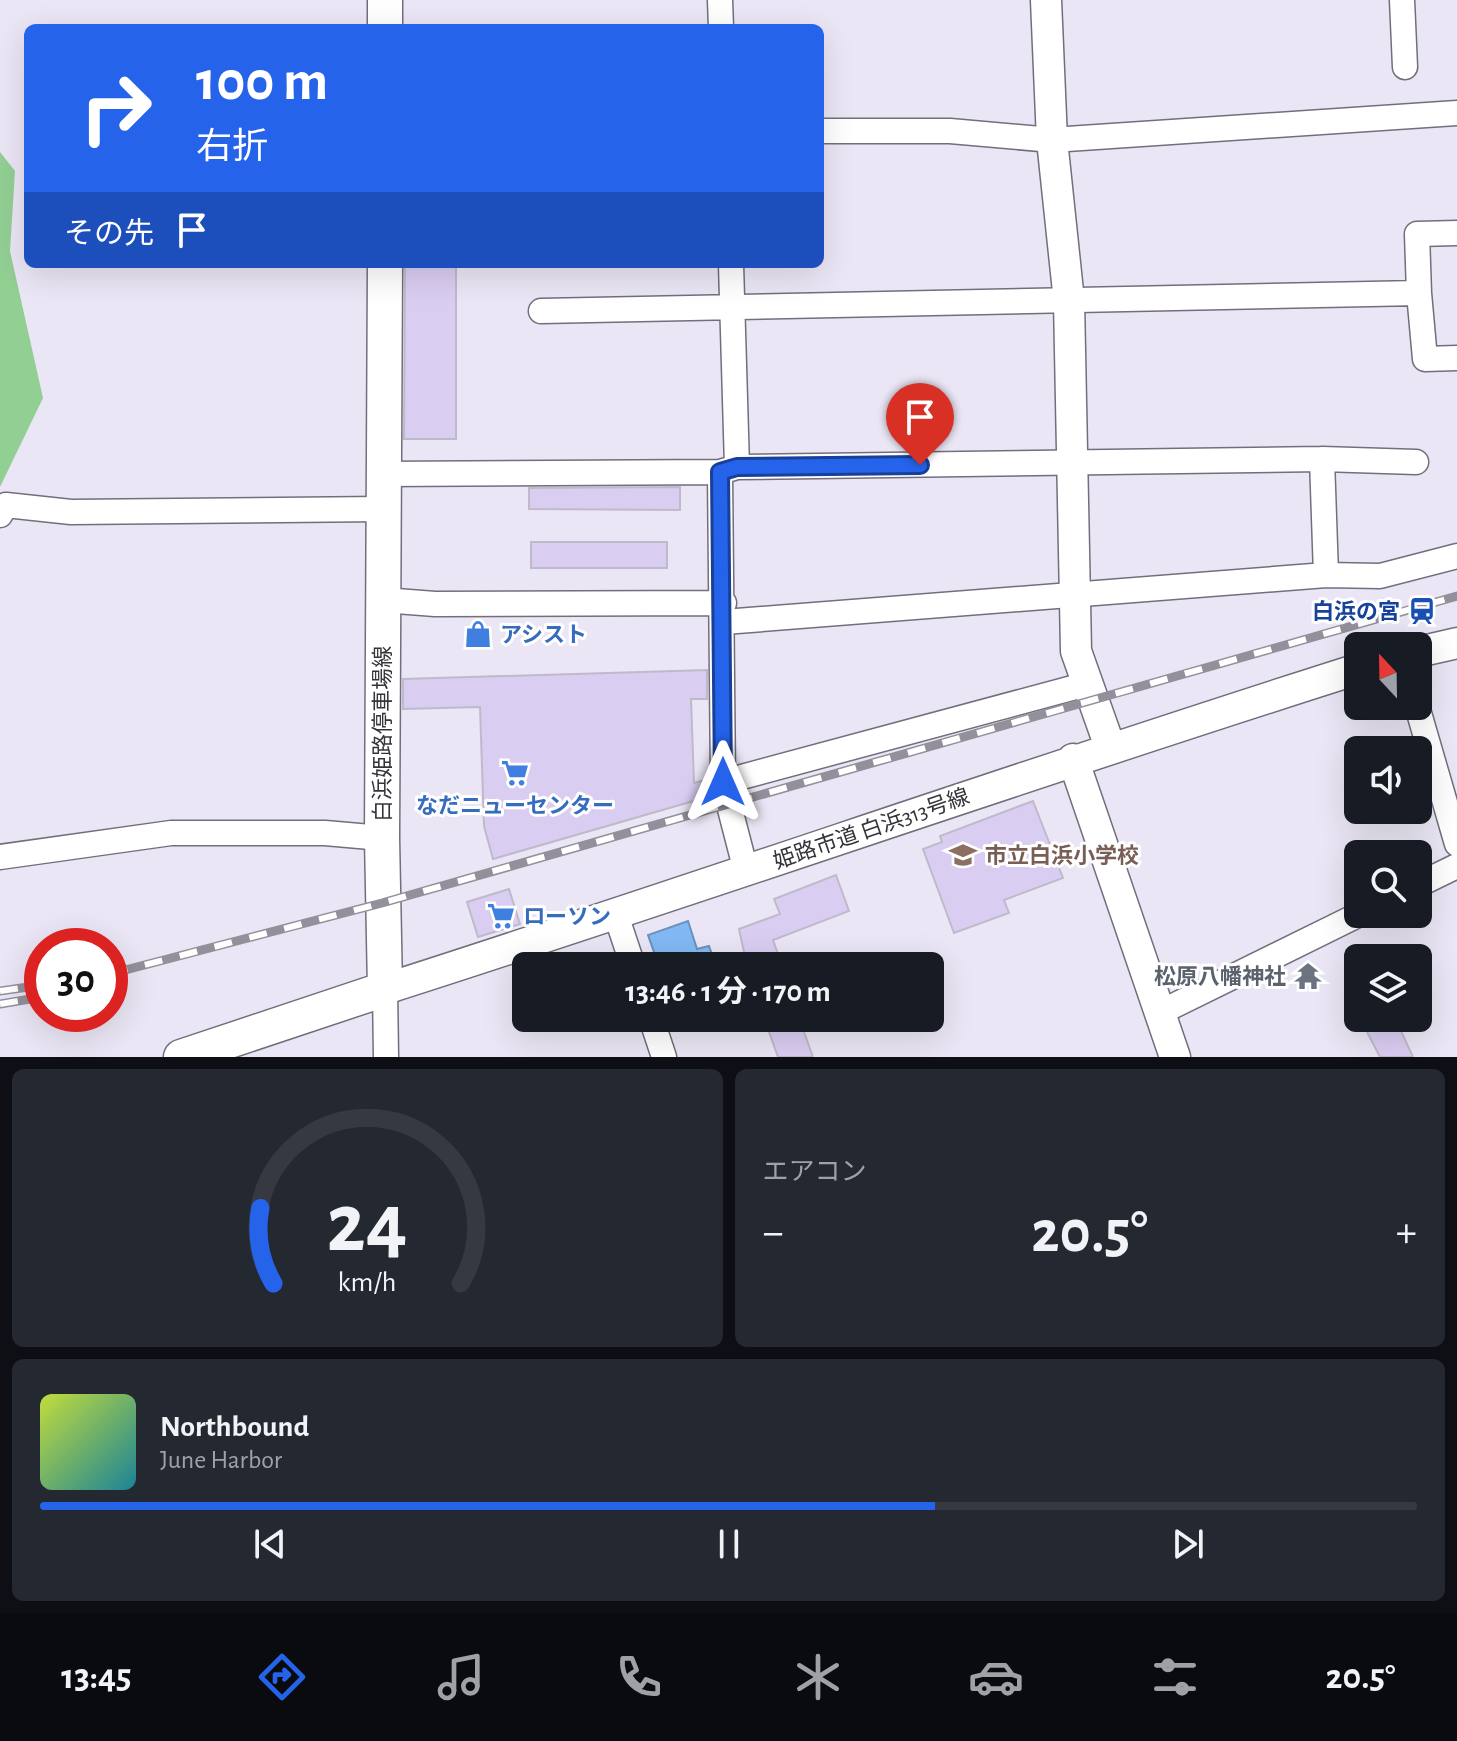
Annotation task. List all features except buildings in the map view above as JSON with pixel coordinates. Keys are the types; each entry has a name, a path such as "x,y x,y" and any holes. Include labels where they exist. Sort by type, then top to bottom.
{"main road":[{"path":"385,0 385,24"},
{"name":"白浜姫路停車場線","path":"385,268 382,838 385,989"},
{"path":"181,1057 385,989"}],"street":[{"path":"720,0 721,24"},
{"path":"1046,0 1052,140 1069,301 1076,651 1110,747"},
{"path":"1402,0 1405,67"},
{"path":"824,131 950,131 1052,140 1411,113 1457,113"},
{"path":"1457,233 1417,234 1425,359 1457,358"},
{"path":"731,268 723,782 746,871"},
{"path":"541,311 1419,293"},
{"path":"383,474 1322,459 1416,462"},
{"path":"1322,459 1326,575"},
{"path":"0,515 6,505 71,512 382,509"},
{"path":"383,600 724,612 1074,596 1326,575 1380,576 1457,556"},
{"path":"1432,649 1457,643"},
{"name":"姫路市道 白浜313号線","path":"385,989 616,915 1073,759 1344,673"},
{"path":"723,782 1087,684"},
{"path":"1421,720 1457,844"},
{"path":"1073,759 1175,1057"},
{"path":"0,857 171,833 325,833 382,838"},
{"path":"1432,878 1457,866"},
{"path":"616,915 628,952"},
{"path":"1159,1013 1344,922"},
{"path":"385,989 386,1057"},
{"path":"656,1032 664,1057"}],"green space":[{"path":"0,152 15,171 10,251 43,398 0,487"}],"water":[{"path":"688,921 697,949 709,946 711,952 654,952 648,935"}],"railway":[{"path":"128,969 382,903 1457,596"},
{"path":"0,991 24,988"},
{"path":"0,1004 24,1000"}],"place":[{"name":"白浜の宮","path":"1422,611"},
{"name":"アシスト","path":"478,634"},
{"name":"なだニューセンター","path":"515,773"},
{"name":"市立白浜小学校","path":"963,855"},
{"name":"ローソン","path":"501,916"},
{"name":"松原八幡神社","path":"1308,976"}],"route":[{"path":"723,782 724,622 720,472 737,467 920,465"}]}
